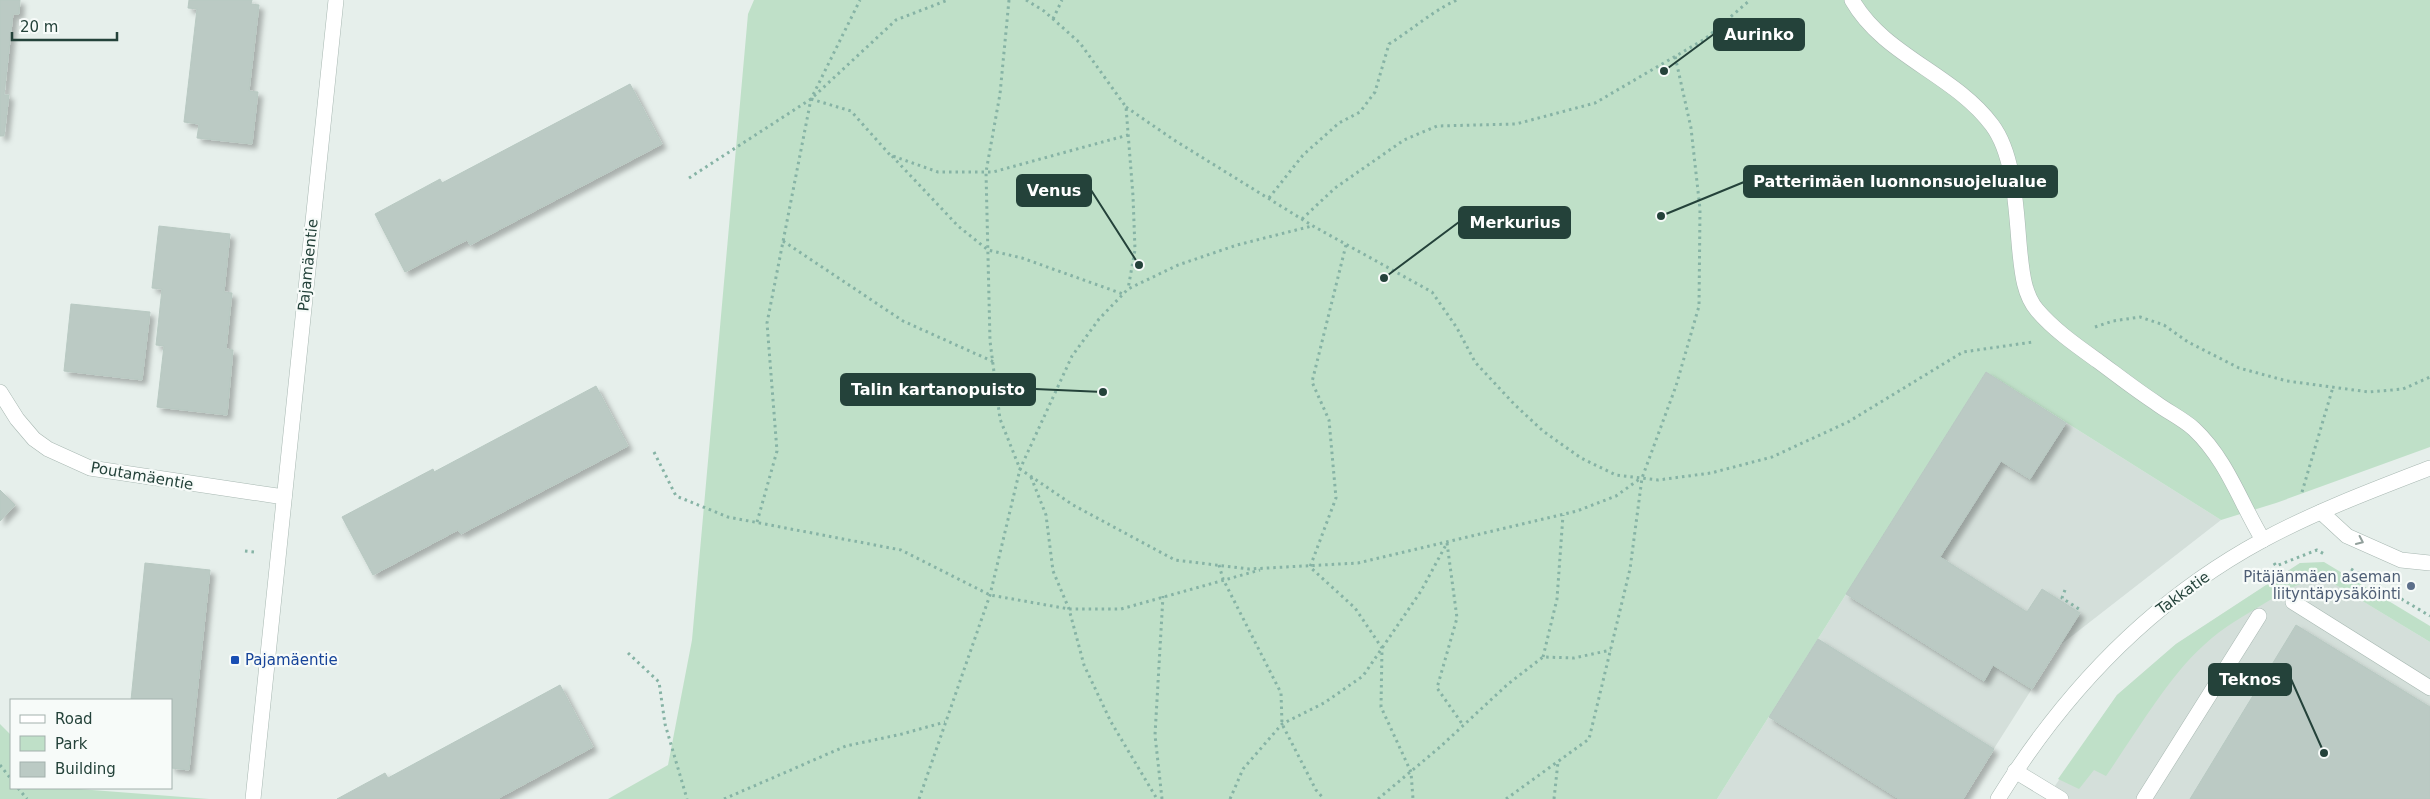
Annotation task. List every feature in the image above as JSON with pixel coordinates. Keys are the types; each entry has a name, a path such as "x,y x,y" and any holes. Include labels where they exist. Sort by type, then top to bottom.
{"street":[{"name":"Pajamäentie","path":"253,799 336,0"},
{"path":"1852,0 1859,12 1891,43 1960,91 1993,126 2004,148 2012,183 2023,280 2036,309 2066,338 2192,427 2212,448 2228,470 2263,540"},
{"name":"Poutamäentie","path":"0,392 17,419 34,439 48,449 90,468 284,497"},
{"name":"Takkatie","path":"1998,799 2015,771 2072,696 2108,655 2159,610 2233,558 2263,540 2321,512 2430,468"},
{"path":"2321,512 2347,536 2401,560 2430,563"},
{"path":"2293,602 2430,688"},
{"path":"2144,799 2259,616"},
{"path":"2015,771 2062,799"}],"path":[{"path":"758,522 777,451 768,323 783,242 811,100 860,0"},
{"path":"689,178 811,100 896,20 948,0"},
{"path":"1009,0 1000,94 986,172 990,341 1000,418 1020,469 1073,504 1175,560 1268,568 1358,563 1563,515 1616,496 1642,478"},
{"path":"1026,0 1054,19 1080,42 1126,107 1174,140 1313,226 1432,292 1457,328 1475,362 1543,431 1581,458 1616,474 1658,480 1711,473 1772,457 1848,422 1963,352 2066,338 2113,321 2140,317 2164,326 2188,342 2239,368 2287,381 2369,392 2402,389 2430,377"},
{"path":"1054,19 1062,0"},
{"path":"1269,198 1303,155 1339,123 1360,112 1375,92 1389,44 1414,29 1440,8 1457,0"},
{"path":"1302,219 1335,188 1404,140 1437,126 1516,124 1595,103 1705,39 1750,0"},
{"path":"1506,799 1589,739 1630,569 1642,478 1676,386 1699,306 1700,209 1691,128 1675,56"},
{"path":"811,100 851,111 958,226 988,250 1022,258 1123,294"},
{"path":"1126,107 1135,250 1128,289"},
{"path":"890,154 938,172 986,172 1128,135"},
{"path":"919,799 990,595 1020,469 1072,356 1099,320 1128,289 1178,265 1228,248 1313,226"},
{"path":"783,242 903,321 994,362"},
{"path":"1310,567 1336,498 1329,420 1312,382 1346,245"},
{"path":"2292,526 2333,387"},
{"path":"654,452 676,496 728,517 901,550 990,595 1069,609 1121,609 1268,568"},
{"path":"1030,476 1046,515 1053,571 1069,609 1084,664 1111,722 1157,799"},
{"path":"1378,799 1411,772 1508,684 1543,657 1557,600 1563,515"},
{"path":"2263,540 2276,566 2317,550 2334,559"},
{"path":"1230,799 1243,769 1282,724 1324,703 1363,676 1421,591 1447,542"},
{"path":"1447,542 1457,618 1437,688 1463,725"},
{"path":"1218,565 1223,579 1281,693 1282,724 1316,790 1324,799"},
{"path":"1310,567 1355,608 1382,648 1381,707 1411,772 1413,799"},
{"path":"2350,568 2430,616"},
{"path":"2065,590 2062,598 2082,611"},
{"path":"1162,799 1156,736 1163,596"},
{"path":"1543,657 1574,658 1611,650"},
{"path":"628,653 659,682 666,724 687,799"},
{"path":"724,799 846,746 902,734 945,722"},
{"path":"1554,799 1558,762"},
{"path":"0,765 10,778"},
{"path":"19,789 27,799"}],"shaded area":[{"path":"1986,372 2221,520 2059,646 1962,799 1717,799"},
{"path":"2300,563 2430,642 2430,799 2046,799 2117,695 2176,644"}],"green space":[{"path":"754,0 2430,0 2430,447 2276,503 2221,520 1986,372 1717,799 608,799 668,765 692,640 748,14"},
{"path":"2324,562 2430,626 2430,642 2326,579 2311,580 2297,585 2219,632 2191,658 2177,673 2106,776 2094,770 2079,789 2058,779 2117,695 2176,644 2300,563"},
{"path":"0,724 10,734 10,789 79,789 209,799 0,799"}],"building":[{"path":"0,0 20,0 19,14 13,14 4,95 9,95 4,136 0,136"},
{"path":"189,0 252,0 251,4 259,5 249,91 258,92 252,144 197,138 199,124 184,122 197,9 188,8"},
{"path":"630,84 662,144 470,245 467,240 405,272 375,214 440,179 442,183"},
{"path":"159,226 230,234 224,292 232,293 226,349 233,350 227,415 157,407 164,346 156,345 162,289 152,288"},
{"path":"71,304 150,312 142,380 64,371"},
{"path":"1986,372 2066,423 2030,479 2001,461 1940,557 2027,612 2042,589 2080,613 2032,689 1993,665 1984,681 1846,594"},
{"path":"596,386 628,446 461,534 458,530 373,575 342,517 433,469 434,472"},
{"path":"0,490 15,505 0,521"},
{"path":"145,563 210,570 189,770 172,768 172,699 131,699"},
{"path":"2296,625 2430,707 2430,799 2190,799"},
{"path":"1818,639 1994,749 1963,799 1899,799 1769,717"},
{"path":"560,685 593,747 497,799 337,799 385,773 388,778"}],"place":[{"name":"Aurinko","path":"1664,71"},
{"name":"Patterimäen luonnonsuojelualue","path":"1661,216"},
{"name":"Venus","path":"1139,265"},
{"name":"Merkurius","path":"1384,278"},
{"name":"Talin kartanopuisto","path":"1103,392"},
{"name":"Pitäjänmäen aseman liityntäpysäköinti","path":"2411,586"},
{"name":"Pajamäentie","path":"235,660"},
{"name":"Teknos","path":"2324,753"}]}
